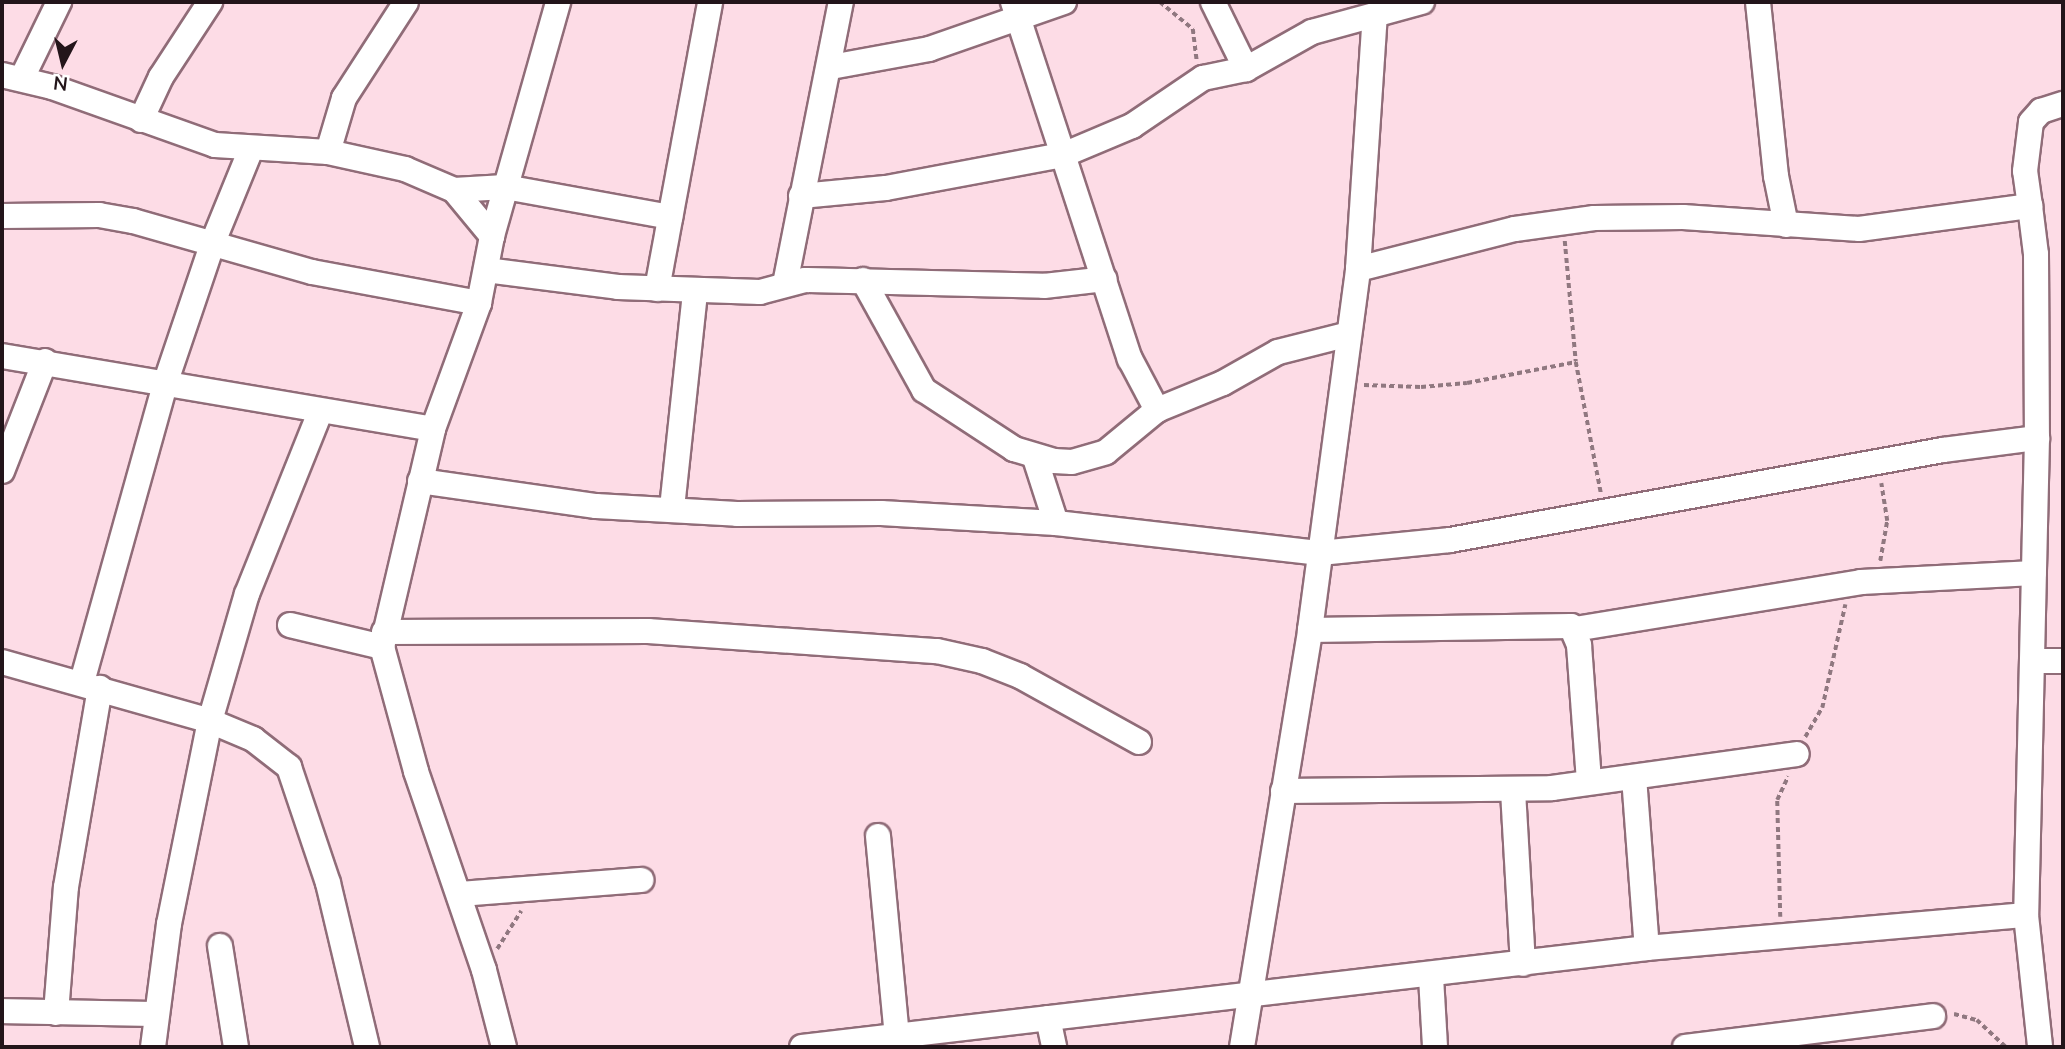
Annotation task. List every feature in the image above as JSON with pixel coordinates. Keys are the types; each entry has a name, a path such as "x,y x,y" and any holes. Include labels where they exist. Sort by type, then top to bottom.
{"street":[{"path":"59,2 12,77 215,145 328,152 405,169 454,190 505,187 670,217"},
{"path":"141,120 162,77 210,2"},
{"path":"328,152 344,98 406,2"},
{"path":"503,1047 484,970 416,771 384,639 433,429 479,303 492,236 558,2"},
{"path":"657,289 710,2"},
{"path":"785,284 801,196 831,67 841,2"},
{"path":"831,67 929,50 1016,11 1064,2"},
{"path":"1213,2 1246,69"},
{"path":"801,196 886,188 1063,155 1155,113 1190,84 1246,69 1294,40 1422,2"},
{"path":"1758,2 1776,176 1786,225"},
{"path":"1016,11 1130,359 1157,410"},
{"path":"1242,1047 1310,630 1358,269 1376,16"},
{"path":"2040,1047 2026,915 2037,438 2035,232 2025,152 2031,122 2041,111 2063,104"},
{"path":"56,1013 66,887 91,685 165,384 213,242 251,149"},
{"path":"454,190 492,236"},
{"path":"1358,269 1562,222 1683,217 1876,229 2031,206"},
{"path":"2,216 99,215 213,242 312,272 479,303"},
{"path":"486,270 657,289 760,292 785,284 863,280 1044,286 1105,279"},
{"path":"863,280 924,390 1035,458 1088,459 1121,442 1157,410 1223,383 1278,352 1349,334"},
{"path":"672,508 695,291"},
{"path":"2,356 45,361 320,412 433,429"},
{"path":"2,471 45,361"},
{"path":"153,1047 154,1014 210,721 247,594 320,412"},
{"path":"420,481 596,506 1056,523 1320,553 1450,540 1604,511 2037,438"},
{"path":"1035,458 1056,523"},
{"path":"1310,630 1575,629 1861,582 2034,573"},
{"path":"290,625 384,639 648,631 937,651 982,661 1020,676 1139,742"},
{"path":"1575,629 1589,780"},
{"path":"2032,661 2063,661"},
{"path":"2,662 91,685 210,721 274,752 295,779 328,883 367,1047"},
{"path":"1283,791 1513,791 1797,754"},
{"path":"1634,777 1647,948"},
{"path":"1513,791 1523,964"},
{"path":"878,836 908,1039"},
{"path":"459,894 536,885 641,880"},
{"path":"802,1047 908,1039 1249,992 1431,976 1647,948 2026,915"},
{"path":"220,946 236,1047"},
{"path":"1431,976 1435,1047"},
{"path":"2,1011 154,1014"},
{"path":"1685,1047 1933,1016"},
{"path":"1048,1018 1054,1047"}],"path":[{"path":"1160,2 1196,35 1199,55 1190,84"},
{"path":"1562,222 1576,362 1604,511"},
{"path":"1341,383 1421,387 1576,362"},
{"path":"1781,936 1777,800 1797,754 1822,708 1838,624 1861,582 1884,557 1886,521 1879,464"},
{"path":"484,970 536,885"},
{"path":"1933,1016 1964,1014 2006,1047"}]}
